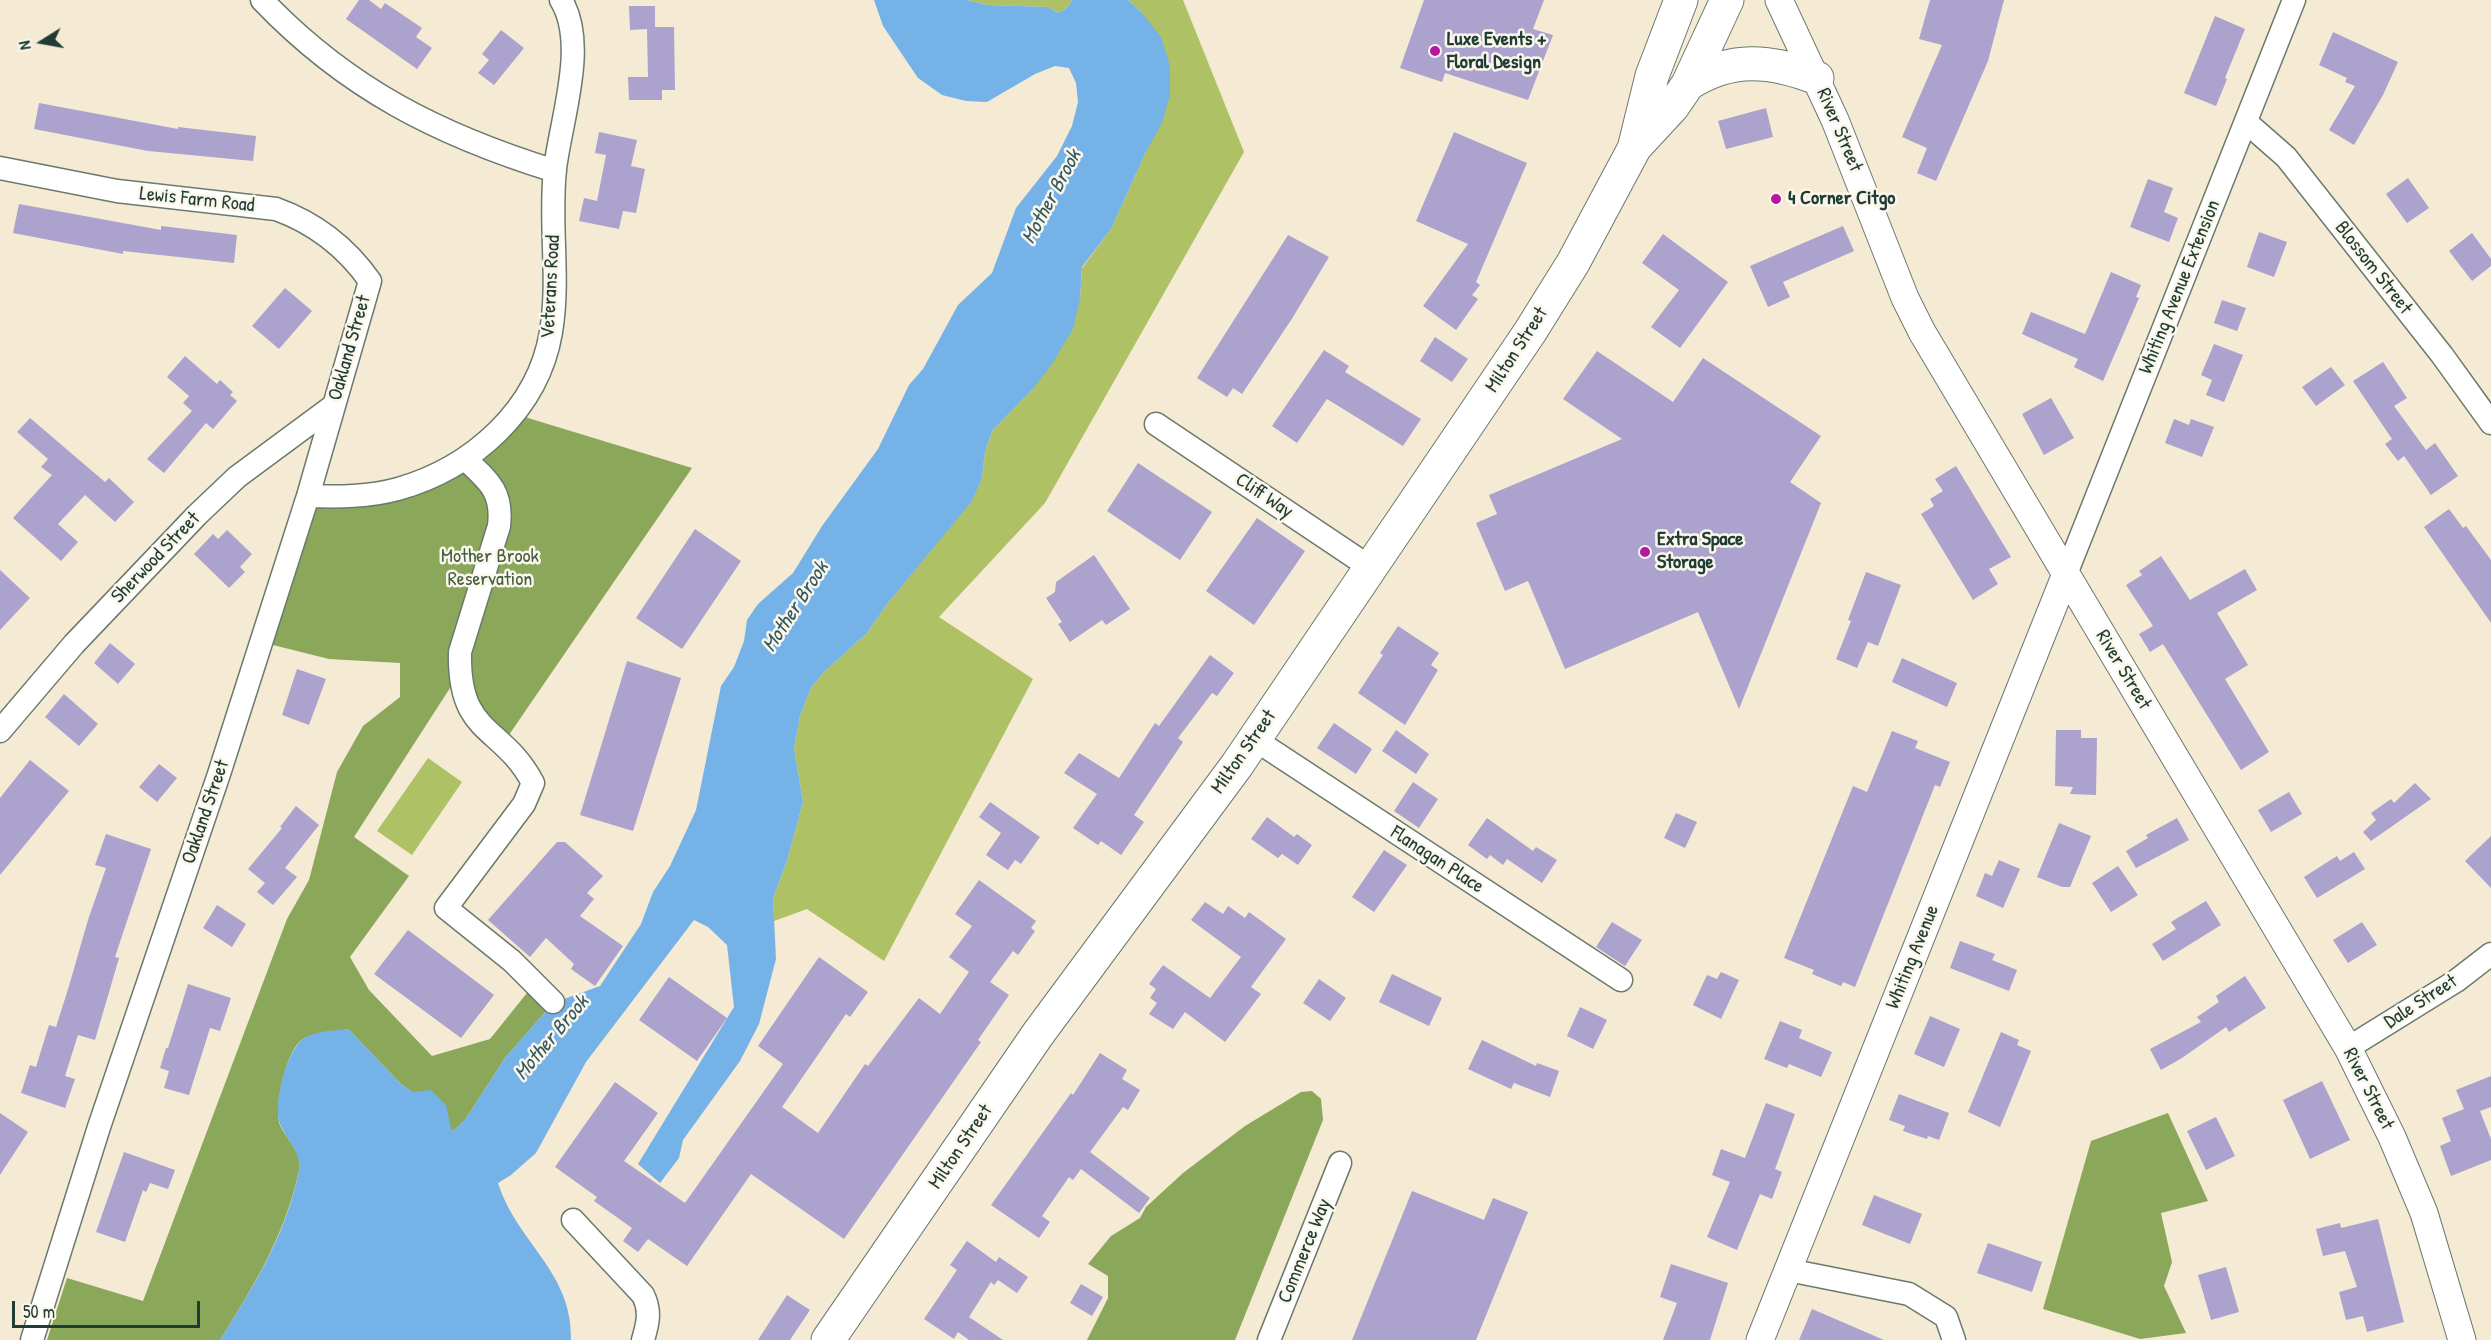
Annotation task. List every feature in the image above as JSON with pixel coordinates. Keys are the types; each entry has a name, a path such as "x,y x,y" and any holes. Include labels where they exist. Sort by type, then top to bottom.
{"main road":[{"path":"1652,76 1662,0"},
{"name":"Milton Street","path":"828,1340 1038,1034 1254,739 1530,332 1573,263 1635,147 1652,76 1681,0"},
{"name":"Milton Street","path":"1635,147 1673,106 1688,84 1727,0"},
{"path":"1688,84 1719,67 1740,65 1781,66 1817,78"}],"street":[{"path":"262,0 331,62 403,110 477,144 555,171"},
{"name":"Veterans Road","path":"308,496 344,497 397,490 423,481 465,459 489,440 515,414 532,390 544,364 551,332 554,298 555,171 574,57 573,33 567,10 561,0"},
{"name":"River Street","path":"1779,0 1817,78 1909,306 1922,332 2348,1048 2392,1137 2424,1213 2462,1340"},
{"name":"Whiting Avenue Extension","path":"2066,574 2294,0"},
{"name":"Blossom Street","path":"2246,122 2286,157 2442,356 2491,423"},
{"name":"Lewis Farm Road","path":"0,168 117,191 276,209 297,216 324,233 343,248 370,281"},
{"name":"Oakland Street","path":"32,1340 99,1127 219,774 308,496 370,281"},
{"name":"Sherwood Street","path":"0,731 74,644 197,514 245,471 333,406"},
{"name":"Cliff Way","path":"1156,424 1371,568"},
{"path":"465,459 490,482 501,510 499,526 460,652 463,694 476,719 519,762 533,783 524,804 446,908 512,962 553,1002"},
{"name":"Whiting Avenue","path":"1760,1340 2066,574"},
{"name":"Flanagan Place","path":"1254,739 1621,980"},
{"name":"Dale Street","path":"2348,1048 2456,981 2491,954"},
{"name":"Commerce Way","path":"1269,1340 1340,1162"},
{"path":"573,1220 643,1295 648,1314 643,1340"},
{"path":"1788,1270 1909,1294 1946,1317 1954,1340"}],"green space":[{"path":"967,0 1072,0 1067,8 1058,13 1048,7 988,5"},
{"path":"1128,0 1183,0 1244,152 1045,503 939,617 1033,679 884,961 807,909 774,921 773,898 787,861 803,802 794,749 800,716 811,688 823,673 867,633 888,603 971,501 982,478 985,452 992,431 1032,390 1080,299 1082,268 1111,229 1146,152 1141,12"},
{"name":"Mother Brook Reservation","path":"515,414 692,468 502,745 459,674 354,837 409,876 350,957 369,990 432,1056 490,1039 535,983 553,1003 505,1058 465,1120 452,1132 422,1093 412,1092 401,1084 348,1029 303,1039 297,1045 287,1066 278,1106 280,1125 299,1158 299,1170 293,1193 286,1216 267,1258 220,1340 47,1340 67,1278 143,1301 287,919 309,880 337,772 363,726 400,697 400,663 329,659 261,642 308,496 397,490"},
{"path":"428,758 462,782 412,855 377,831"},
{"path":"1312,1091 1321,1099 1323,1120 1235,1340 1087,1340 1108,1298 1108,1276 1088,1264 1111,1236 1140,1218 1146,1207 1183,1173 1245,1126 1301,1092"},
{"path":"2168,1113 2208,1201 2161,1213 2172,1262 2164,1286 2186,1333 2140,1339 2043,1309 2091,1141"}],"water":[{"name":"Mother Brook","path":"874,0 967,0 988,5 1048,7 1058,13 1067,8 1072,0 1128,0 1161,37 1170,66 1170,95 1162,123 1146,152 1111,229 1082,267 1080,299 1073,329 1052,364 1032,390 992,431 985,452 982,478 972,501 888,603 867,633 823,673 811,688 800,716 794,749 803,802 787,861 773,898 776,959 759,1024 740,1061 683,1140 679,1158 660,1183 638,1164 734,1007 727,945 708,927 694,920 586,1062 536,1153 498,1183 518,1223 554,1276 563,1295 569,1316 571,1340 220,1340 268,1258 294,1193 299,1170 298,1158 280,1124 278,1105 282,1079 292,1054 303,1039 319,1032 348,1029 401,1084 412,1092 431,1090 446,1105 452,1132 465,1120 505,1058 553,1003 600,986 641,924 653,892 670,866 696,810 721,686 734,667 744,641 747,620 758,604 793,573 822,526 878,449 909,385 923,369 958,305 992,273 1016,208 1057,156 1072,126 1078,102 1076,83 1069,68 1055,66 1035,74 987,102 966,101 942,95 918,78 883,26"}],"building":[{"path":"359,0 369,0 381,9 385,3 422,28 416,37 432,48 417,69 346,19"},
{"path":"1424,0 1544,0 1533,29 1553,35 1528,100 1445,73 1442,82 1400,68"},
{"path":"1930,0 2004,0 1988,61 1936,181 1917,173 1927,148 1902,137 1942,45 1919,39"},
{"path":"629,6 655,6 655,27 674,27 675,90 662,90 662,100 629,100 628,77 648,77 647,29 630,30"},
{"path":"2215,16 2245,29 2216,106 2184,93"},
{"path":"501,30 524,48 494,85 478,73 489,60 482,54"},
{"path":"2333,32 2398,62 2383,95 2354,145 2329,130 2355,86 2345,82 2347,78 2319,65"},
{"path":"39,103 178,129 178,127 256,136 253,161 148,151 34,129"},
{"path":"1766,108 1773,137 1726,149 1718,121"},
{"path":"599,132 637,140 631,166 645,169 636,213 623,211 619,229 579,221 584,198 597,201 606,155 595,153"},
{"path":"1454,132 1527,163 1476,282 1480,285 1472,295 1478,299 1456,330 1423,306 1468,244 1416,221"},
{"path":"2408,178 2429,208 2407,223 2386,194"},
{"path":"2148,179 2173,188 2164,212 2178,218 2169,242 2130,227"},
{"path":"19,204 161,230 161,226 237,235 234,263 123,251 123,254 13,233"},
{"path":"1843,226 1854,251 1783,282 1790,297 1768,307 1750,266"},
{"path":"2259,232 2287,242 2274,277 2247,267"},
{"path":"2472,233 2491,259 2491,266 2472,281 2449,251"},
{"path":"1663,234 1728,282 1680,348 1651,327 1679,290 1642,263"},
{"path":"1288,235 1329,257 1242,394 1233,388 1227,397 1197,378"},
{"path":"2111,272 2141,285 2136,297 2139,298 2103,381 2074,367 2078,359 2022,334 2031,312 2085,334"},
{"path":"285,288 312,311 279,349 252,326"},
{"path":"2222,300 2246,308 2237,331 2214,323"},
{"path":"1435,337 1468,359 1452,382 1420,361"},
{"path":"2214,344 2243,355 2224,402 2206,395 2212,380 2201,375"},
{"path":"1324,350 1349,366 1345,372 1421,419 1403,446 1327,399 1297,443 1272,426"},
{"name":"Extra Space Storage","path":"1597,351 1673,402 1703,358 1821,436 1790,482 1821,503 1739,709 1698,612 1565,669 1528,581 1505,591 1476,523 1497,514 1489,495 1622,439 1563,399"},
{"path":"185,356 217,384 220,380 233,392 230,395 237,401 213,429 206,423 164,473 147,459 192,411 183,403 189,396 167,377"},
{"path":"2383,362 2407,398 2394,406 2426,450 2435,443 2458,476 2431,495 2404,456 2398,461 2385,444 2392,439 2353,381"},
{"path":"2331,367 2345,385 2316,406 2302,387"},
{"path":"2051,398 2074,438 2044,455 2022,414"},
{"path":"30,418 105,482 109,478 134,502 115,522 85,495 58,524 78,542 61,561 13,518 52,475 41,467 48,459 17,432"},
{"path":"2174,419 2189,425 2191,419 2214,427 2202,457 2165,443"},
{"path":"1138,463 1212,512 1180,560 1107,511"},
{"path":"1956,466 2011,557 1989,569 1998,584 1973,600 1921,514 1934,506 1930,499 1943,491 1935,479"},
{"path":"2449,509 2463,528 2466,526 2491,560 2491,623 2424,527"},
{"path":"1257,518 1305,551 1254,625 1206,591"},
{"path":"695,529 741,561 682,649 636,618"},
{"path":"227,530 252,554 240,567 245,572 229,588 194,554 213,534 218,539"},
{"path":"1094,555 1130,609 1106,625 1102,620 1070,642 1058,624 1062,622 1046,598 1055,592 1056,582"},
{"path":"2161,556 2190,600 2245,569 2257,590 2217,613 2248,665 2225,679 2269,752 2241,770 2163,644 2150,652 2139,634 2153,626 2126,585 2142,575 2139,571"},
{"path":"0,570 30,598 0,630"},
{"path":"1866,572 1901,585 1878,646 1868,642 1857,668 1836,659"},
{"path":"1398,626 1439,653 1431,665 1438,670 1405,725 1358,693 1383,655 1380,653"},
{"path":"110,643 135,664 118,684 94,663"},
{"path":"1210,655 1234,673 1217,696 1212,693 1178,738 1183,742 1134,815 1144,822 1121,855 1101,841 1098,845 1073,828 1097,794 1064,773 1079,753 1119,778 1155,723 1159,726"},
{"path":"1902,658 1957,683 1947,707 1892,682"},
{"path":"627,661 681,678 633,831 580,815"},
{"path":"297,669 326,679 309,725 282,715"},
{"path":"64,694 98,724 79,746 45,717"},
{"path":"1334,723 1372,749 1356,774 1317,748"},
{"path":"1396,730 1429,754 1416,774 1382,751"},
{"path":"2056,730 2081,730 2081,738 2097,738 2096,795 2070,794 2073,787 2055,786"},
{"path":"1892,731 1918,741 1915,748 1950,762 1940,787 1935,785 1855,987 1843,982 1841,986 1812,974 1814,970 1784,958 1853,786 1867,792"},
{"path":"30,760 69,791 0,875 0,798"},
{"path":"159,764 177,778 157,802 139,787"},
{"path":"1413,782 1438,799 1419,828 1394,811"},
{"path":"2415,783 2431,799 2371,841 2363,832 2376,820 2371,813 2391,799 2394,803"},
{"path":"2289,792 2302,814 2271,832 2258,810"},
{"path":"990,802 1040,837 1021,864 1015,860 1008,870 986,855 1001,833 979,817"},
{"path":"296,806 319,825 285,868 297,877 273,905 257,892 265,883 248,869 282,828 280,827"},
{"path":"1676,813 1697,822 1685,848 1664,838"},
{"path":"1267,817 1294,837 1297,834 1312,845 1298,865 1282,854 1278,858 1251,839"},
{"path":"1487,818 1533,851 1536,847 1557,860 1542,883 1507,859 1503,865 1490,855 1487,859 1468,845"},
{"path":"2177,818 2189,840 2136,868 2126,851 2148,838 2146,835"},
{"path":"2059,823 2091,836 2070,887 2062,887 2037,877"},
{"path":"106,834 151,849 115,957 119,958 95,1040 78,1035 65,1076 75,1079 65,1108 21,1093 30,1065 36,1067 49,1025 56,1027 106,868 95,865"},
{"path":"2491,836 2491,888 2465,861"},
{"path":"557,842 565,842 603,876 587,893 594,899 580,916 623,946 595,986 571,969 574,964 546,938 530,957 488,920"},
{"path":"1384,850 1407,865 1374,912 1352,897"},
{"path":"2354,852 2365,869 2317,898 2304,877 2337,856 2340,861"},
{"path":"1999,860 2020,869 2003,908 1976,896 1985,873 1992,876"},
{"path":"2118,866 2138,895 2111,912 2092,883"},
{"path":"979,880 1036,921 1031,928 1035,931 1018,955 1013,951 990,982 1009,995 978,1040 981,1042 844,1239 751,1174 687,1266 648,1239 638,1252 623,1241 632,1228 594,1201 597,1197 555,1167 615,1082 658,1113 624,1161 685,1203 783,1064 758,1046 819,957 868,992 850,1017 846,1014 782,1107 818,1133 865,1064 868,1066 919,998 940,1014 969,972 949,957 972,926 955,914"},
{"path":"2206,901 2221,925 2163,961 2152,944 2176,929 2171,922"},
{"path":"1205,902 1223,914 1228,906 1245,918 1249,912 1286,939 1251,987 1261,994 1225,1042 1185,1012 1173,1029 1149,1014 1157,1003 1150,998 1156,989 1149,984 1163,965 1210,998 1241,957 1191,920"},
{"path":"217,905 246,924 232,947 203,928"},
{"path":"1612,922 1642,940 1625,966 1596,947"},
{"path":"2362,922 2377,945 2348,963 2333,940"},
{"path":"408,930 494,995 461,1038 374,974"},
{"path":"1960,941 1995,954 1992,960 2017,970 2009,991 1950,968"},
{"path":"1721,972 1739,980 1721,1019 1693,1005 1707,975 1717,979"},
{"path":"1392,974 1442,998 1429,1026 1379,1002"},
{"path":"2245,976 2266,1008 2229,1032 2226,1027 2161,1070 2150,1049 2201,1022 2197,1017 2219,1002 2216,996"},
{"path":"669,977 727,1018 697,1061 639,1020"},
{"path":"1319,979 1346,998 1330,1021 1303,1003"},
{"path":"188,984 231,998 220,1031 210,1028 189,1095 164,1088 169,1071 160,1068"},
{"path":"1580,1007 1607,1020 1593,1049 1567,1036"},
{"path":"1930,1016 1960,1029 1944,1067 1914,1054"},
{"path":"1780,1021 1802,1030 1799,1038 1832,1052 1821,1077 1789,1064 1787,1068 1764,1059"},
{"path":"2001,1032 2019,1040 2017,1045 2031,1051 2000,1127 1968,1112"},
{"path":"1482,1040 1536,1066 1537,1063 1559,1071 1550,1097 1514,1083 1511,1089 1468,1069"},
{"path":"1100,1053 1127,1070 1122,1079 1140,1090 1128,1110 1123,1107 1090,1152 1150,1198 1139,1213 1081,1169 1073,1180 1069,1177 1042,1216 1050,1222 1039,1238 991,1205 1071,1093 1073,1095"},
{"path":"2491,1076 2491,1107 2480,1111 2491,1139 2491,1160 2451,1176 2440,1146 2451,1141 2442,1118 2464,1109 2456,1090"},
{"path":"2322,1081 2350,1140 2310,1159 2283,1100"},
{"path":"1899,1094 1949,1113 1939,1140 1928,1136 1927,1139 1903,1131 1905,1126 1889,1120"},
{"path":"1766,1103 1795,1114 1775,1169 1782,1172 1772,1199 1760,1194 1737,1250 1707,1237 1730,1182 1712,1175 1721,1149 1745,1158"},
{"path":"0,1113 28,1132 0,1175"},
{"path":"2216,1117 2235,1156 2206,1170 2187,1131"},
{"path":"124,1152 175,1170 168,1189 150,1183 146,1192 143,1190 125,1242 96,1232"},
{"path":"1412,1191 1484,1220 1493,1198 1528,1212 1476,1340 1352,1340"},
{"path":"1874,1195 1922,1214 1910,1244 1862,1225"},
{"path":"2378,1219 2404,1322 2367,1332 2363,1316 2346,1320 2339,1292 2357,1287 2345,1251 2323,1256 2316,1229 2340,1223 2341,1228"},
{"path":"967,1241 996,1262 999,1257 1028,1277 1017,1293 998,1280 994,1285 991,1282 969,1317 1003,1340 969,1340 958,1332 954,1339 924,1319 957,1270 950,1265"},
{"path":"1988,1243 2042,1262 2032,1292 1977,1273"},
{"path":"1671,1264 1728,1283 1710,1340 1663,1340 1677,1303 1660,1297"},
{"path":"2226,1267 2239,1312 2211,1320 2198,1275"},
{"path":"1081,1284 1103,1297 1092,1316 1070,1303"},
{"path":"787,1295 810,1310 790,1340 758,1340"},
{"path":"1812,1309 1884,1340 1799,1340"}],"place":[{"name":"Luxe Events + Floral Design","path":"1435,51"},
{"name":"4 Corner Citgo","path":"1776,199"},
{"name":"Extra Space Storage","path":"1645,552"}]}
